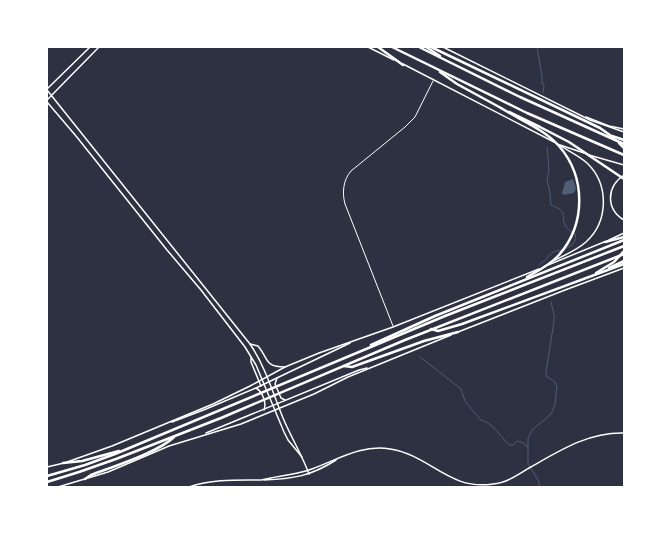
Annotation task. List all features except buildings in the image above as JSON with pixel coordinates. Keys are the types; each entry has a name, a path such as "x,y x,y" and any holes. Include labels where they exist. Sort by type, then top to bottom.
{"highway":[{"path":"378,47 404,65"},
{"path":"392,47 527,114 624,155"},
{"path":"419,47 520,98 624,144"},
{"path":"426,47 445,60"},
{"path":"431,47 600,128 617,140 624,148"},
{"path":"436,69 453,82 539,130 559,146 572,165 579,188 579,212 572,234 560,254 546,266 517,282"},
{"path":"501,108 540,127 583,151 624,179"},
{"path":"595,130 624,140"},
{"path":"605,242 624,237"},
{"path":"343,358 435,316 624,240"},
{"path":"47,476 85,465 123,450 452,313 624,246"},
{"path":"595,276 614,262 624,251"},
{"path":"47,482 102,465 431,329 624,254"},
{"path":"595,276 624,261"},
{"path":"431,329 438,332 595,276 624,264"},
{"path":"343,366 352,367 424,341 458,332"},
{"path":"85,479 91,475 147,453 169,442 175,436"},
{"path":"63,463 82,461 123,450"}],"main road":[{"path":"90,47 47,90 255,350 291,436 304,460 309,474"},
{"path":"99,47 47,101 221,316 250,356 264,384 288,440 304,460"},
{"path":"368,47 559,144 581,158 595,173 599,179 603,194 603,210 597,229 585,243 537,270"},
{"path":"443,47 605,127 624,132"},
{"path":"579,114 609,126 624,129"},
{"path":"559,144 624,166"},
{"path":"624,175 616,182 611,191 610,197 614,212 624,220"},
{"path":"147,224 152,221"},
{"path":"47,467 112,446 228,397 285,367 319,353 393,327 537,270 624,233"},
{"path":"198,436 228,429 256,418 314,394 372,367 595,276 624,268"},
{"path":"221,316 226,312"},
{"path":"168,423 261,386 355,341"},
{"path":"250,344 258,346 272,366 285,367"},
{"path":"250,356 261,386"},
{"path":"58,487 85,479 236,422 359,370 372,367"},
{"path":"277,378 275,384 281,398 286,401"},
{"path":"256,388 260,390 265,404 264,410"},
{"path":"261,480 308,470 368,448 384,448 395,450 420,459 452,479 474,485 495,484 516,476 577,442 592,437 624,433"},
{"path":"189,487 213,481 290,479 322,469 343,456"}],"street":[{"path":"393,327 345,204 343,197 344,186 347,176 354,168 413,119 433,80"}],"water":[{"path":"573,179 576,188 574,193 564,195 562,193 565,182"}],"waterway":[{"path":"537,47 542,84 543,83 544,85 543,93"},
{"path":"547,147 549,169 547,180 551,205 561,210 564,215 565,224 568,229 575,234 576,239 573,244 565,249"},
{"path":"539,265 552,253 562,250"},
{"path":"539,487 539,482 528,464 528,438 532,430 549,416 555,404 557,386 554,381 546,376 554,321 551,302"},
{"path":"420,357 461,389 465,401 473,411 481,420 488,423 495,429 509,445 513,445 517,441 524,443 527,447"}]}
